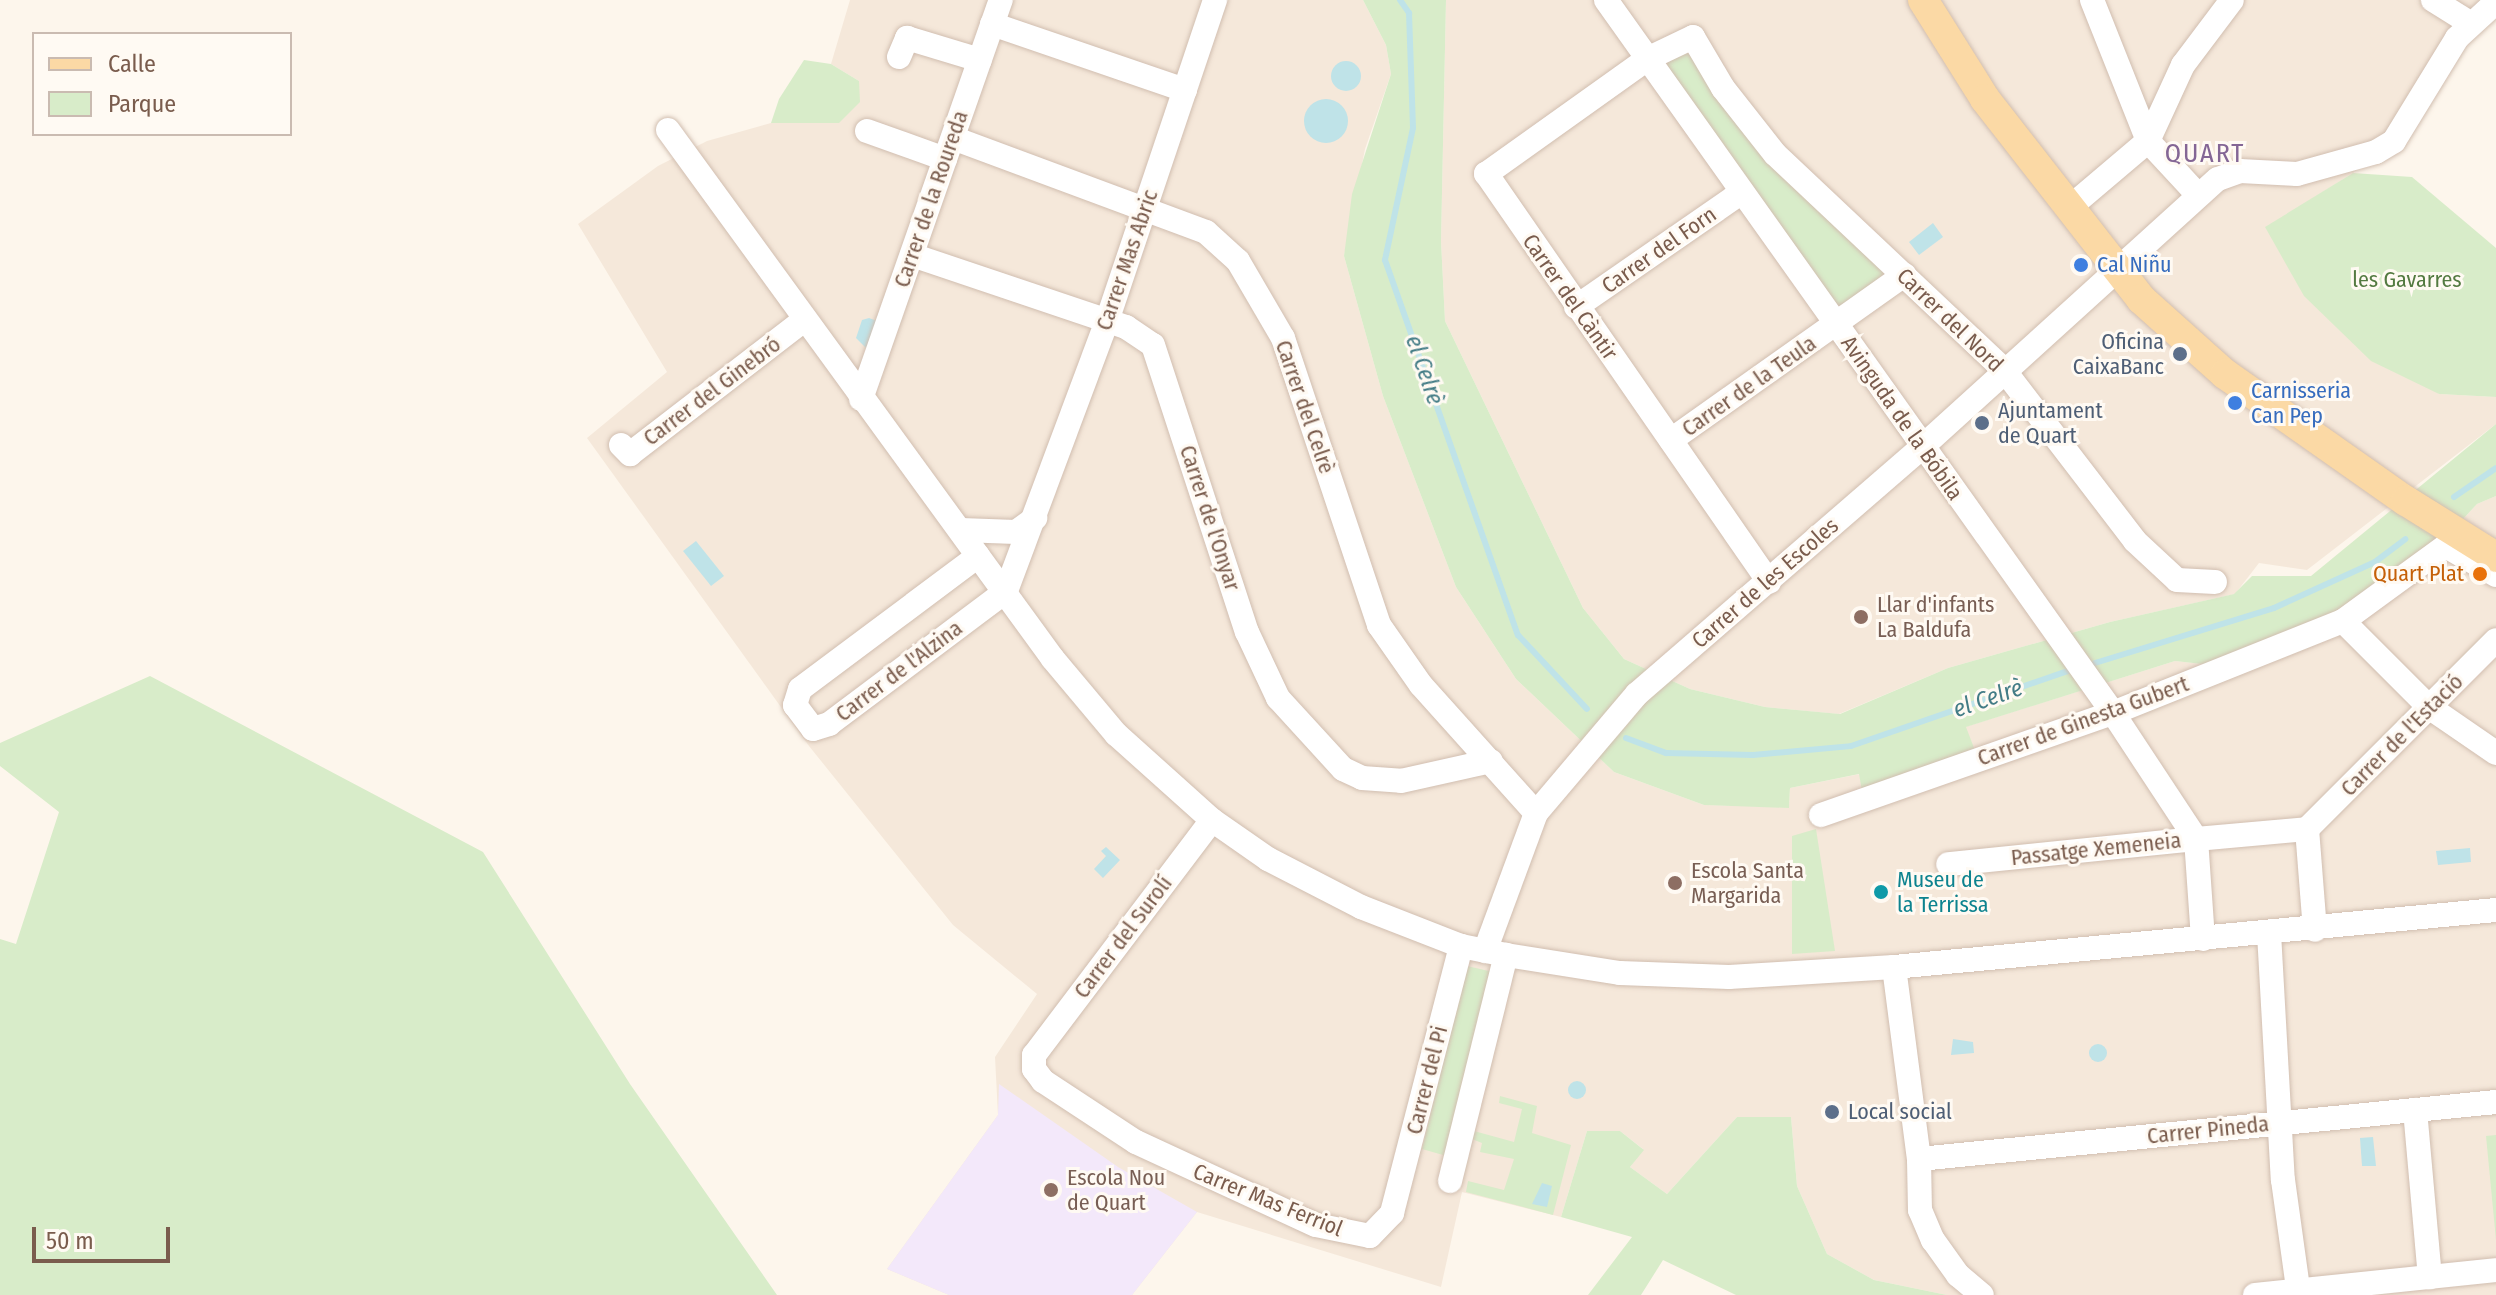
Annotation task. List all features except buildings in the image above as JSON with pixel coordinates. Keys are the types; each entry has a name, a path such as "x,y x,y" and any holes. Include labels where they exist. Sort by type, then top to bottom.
{"main road":[{"path":"1923,0 1985,99 2141,299 2225,374 2414,507 2496,557"}],"street":[{"name":"Carrer de la Roureda","path":"861,399 1001,0"},
{"name":"Carrer Mas Abric","path":"1006,591 1107,321 1215,0"},
{"name":"Avinguda de la Bóbila","path":"1606,0 2113,713 2196,839"},
{"path":"2092,0 2148,141 2198,195"},
{"path":"2069,208 2148,141 2183,65 2232,0"},
{"path":"2433,0 2470,23"},
{"name":"Carrer de les Escoles","path":"1496,953 1536,813 1637,694 1922,447 2116,267 2218,179 2240,171 2297,174 2376,152 2394,141 2470,23 2496,2"},
{"path":"992,24 1185,90"},
{"name":"Carrer del Nord","path":"1647,59 1693,37 1723,88 1775,154 2004,370 2135,541 2177,580 2215,582"},
{"path":"899,57 907,38 980,60"},
{"name":"Carrer del Càntir","path":"1647,59 1486,174 1769,582"},
{"path":"668,130 1053,659 1116,734 1212,820 1268,859 1361,907 1461,946 1496,953 1620,973 1729,977 1894,967 2315,930 2496,910"},
{"name":"Carrer del Celrè","path":"867,131 949,148 1145,209 1206,232 1238,261 1283,338 1379,625 1421,685 1536,813"},
{"name":"Carrer del Forn","path":"1576,307 1742,192"},
{"name":"Carrer de l'Onyar","path":"912,255 1107,321 1153,345 1247,632 1278,698 1312,740 1343,769 1362,778 1401,781 1491,761"},
{"name":"Carrer de la Teula","path":"1671,440 1904,275"},
{"name":"Carrer del Ginebró","path":"621,445 630,454 804,320"},
{"path":"961,530 1016,532 1035,518"},
{"name":"Carrer de Ginesta Gubert","path":"1821,815 2113,713 2343,621 2446,546 2496,575"},
{"name":"Carrer de l'Alzina","path":"978,556 800,689 795,705 813,729 829,724 1006,591"},
{"path":"2343,621 2429,707 2496,753"},
{"name":"Carrer de l'Estació","path":"2307,829 2496,640"},
{"name":"Carrer del Surolí","path":"1034,1055 1212,820"},
{"path":"2307,829 2315,930"},
{"name":"Passatge Xemeneia","path":"1948,864 2307,829"},
{"path":"2196,839 2203,939"},
{"path":"2269,933 2280,1123 2299,1293"},
{"name":"Carrer del Pi","path":"1392,1213 1461,946"},
{"name":"Carrer del Pi","path":"1450,1181 1496,953"},
{"path":"1894,967 1919,1159 1920,1210 1933,1240 1958,1275 1982,1295"},
{"name":"Carrer Mas Ferriol","path":"1034,1055 1034,1069 1043,1081 1088,1115 1248,1197 1348,1234 1370,1236 1392,1213"},
{"name":"Carrer Pineda","path":"1919,1159 2496,1102"},
{"path":"2415,1110 2430,1277"},
{"path":"2255,1295 2299,1293 2496,1270"}],"shaded area":[{"path":"850,0 1363,0 1386,45 1391,74 1365,149 1344,256 1383,396 1456,587 1516,679 1614,772 1704,805 1789,807 1790,788 1860,774 1862,790 1976,753 1965,727 2175,661 2221,666 2437,547 2477,504 2496,496 2496,1295 1947,1295 1874,1280 1827,1254 1797,1186 1791,1117 1737,1117 1667,1194 1630,1167 1643,1149 1620,1131 1587,1131 1561,1217 1462,1192 1441,1287 1197,1212 1132,1295 949,1295 887,1269 998,1115 995,1057 1037,994 953,925 809,746 587,438 667,372 578,224 658,166 707,141 771,123 839,122 859,81 831,64"},
{"path":"1446,0 2496,0 2376,152 2353,173 2266,228 2439,394 2496,397 2496,424 2307,570 2259,563 2235,594 2110,622 1948,668 1839,714 1765,707 1690,689 1624,659 1583,608 1445,321 1441,241"},
{"name":"Escola Nou de Quart","path":"999,1084 1118,1167 1197,1212 1132,1295 949,1295 887,1269 998,1115"}],"green space":[{"path":"1363,0 1446,0 1441,241 1445,321 1583,608 1624,659 1690,689 1765,707 1840,714 1948,668 2110,622 2234,594 2252,576 2311,576 2496,424 2496,496 2477,504 2437,547 2346,609 2220,666 2175,661 1966,727 1976,753 1862,791 1859,774 1790,788 1789,808 1704,805 1614,772 1516,679 1456,587 1383,396 1344,256 1352,194 1391,74 1386,45"},
{"path":"1688,51 1888,271 1837,311 1660,64"},
{"path":"804,60 831,64 859,81 860,102 839,123 771,123 779,99"},
{"name":"les Gavarres","path":"2353,173 2412,177 2496,248 2496,397 2439,394 2371,361 2304,296 2265,227"},
{"path":"150,676 483,852 630,1084 777,1295 0,1295 0,939 16,944 59,812 0,766 0,743"},
{"path":"1816,829 1835,951 1792,954 1792,836"},
{"path":"1467,966 1493,972 1450,1157 1422,1149"},
{"path":"1500,1096 1537,1106 1532,1133 1571,1145 1553,1215 1466,1192 1468,1181 1504,1190 1514,1159 1480,1152 1482,1143 1472,1139 1474,1131 1514,1142 1522,1109 1499,1103"},
{"path":"1737,1117 1791,1117 1797,1186 1827,1254 1874,1280 1947,1295 1736,1295 1663,1260 1641,1295 1588,1295 1632,1237 1561,1217 1587,1131 1620,1131 1644,1150 1630,1167 1667,1194"},
{"path":"2496,1135 2496,1240 2486,1136"}],"water":[{"path":"1346,61 1357,65 1361,76 1357,87 1346,91 1335,87 1331,76 1335,65"},
{"path":"1326,99 1342,105 1348,121 1342,137 1326,143 1310,137 1304,121 1310,105"},
{"path":"1933,223 1943,237 1919,255 1909,242"},
{"path":"869,318 877,321 867,349 856,338 862,320"},
{"path":"696,541 724,576 711,586 683,551"},
{"path":"1106,847 1120,860 1103,878 1094,869 1106,856 1101,851"},
{"path":"2470,848 2471,862 2438,865 2436,851"},
{"path":"1953,1039 1973,1042 1974,1053 1951,1055"},
{"path":"2098,1044 2107,1053 2098,1062 2089,1053"},
{"path":"1573,1081 1581,1081 1586,1090 1584,1097 1573,1099 1568,1094 1568,1086"},
{"path":"2373,1137 2376,1166 2362,1166 2360,1138"},
{"path":"1542,1183 1552,1186 1547,1207 1532,1204"}],"waterway":[{"name":"el Celrè","path":"1400,0 1409,13 1413,128 1385,260 1518,635 1587,709"},
{"name":"el Celrè","path":"2454,497 2496,468"},
{"name":"el Celrè","path":"2095,663 2274,608 2375,562 2405,539"},
{"name":"el Celrè","path":"1626,738 1666,753 1753,755 1851,746 2067,671"}],"place":[{"name":"Cal Niñu","path":"2081,265"},
{"name":"Oficina CaixaBanc","path":"2180,354"},
{"name":"Carnisseria Can Pep","path":"2235,403"},
{"name":"Ajuntament de Quart","path":"1982,423"},
{"name":"Quart Plat","path":"2480,574"},
{"name":"Llar d'infants La Baldufa","path":"1861,617"},
{"name":"Escola Santa Margarida","path":"1675,883"},
{"name":"Museu de la Terrissa","path":"1881,892"},
{"name":"Local social","path":"1832,1112"},
{"name":"Escola Nou de Quart","path":"1051,1190"}],"district":[{"name":"QUART","path":"2205,154"}]}
